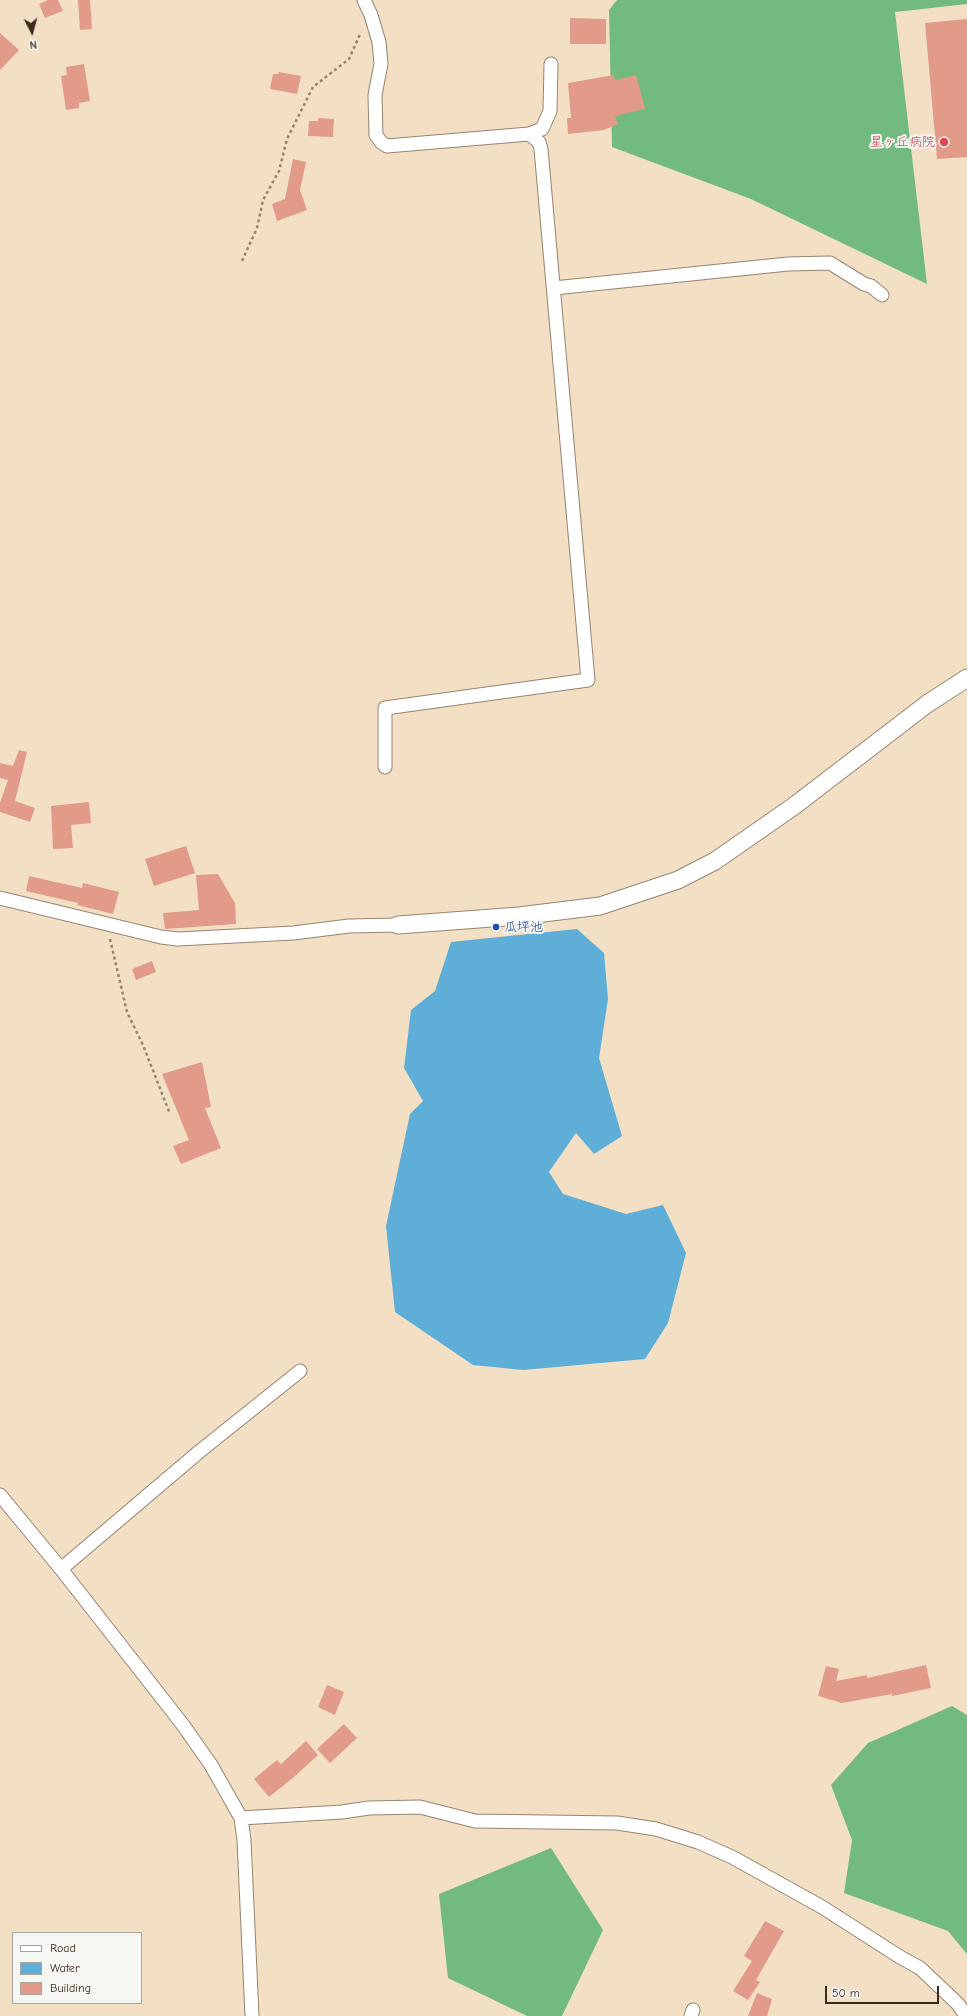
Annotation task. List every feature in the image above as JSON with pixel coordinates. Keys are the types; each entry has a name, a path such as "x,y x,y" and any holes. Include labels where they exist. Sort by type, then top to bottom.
{"street":[{"path":"364,0 371,15 379,42 381,64 375,95 376,135 381,142 387,146 530,134 542,129 550,111 551,64"},
{"path":"385,767 385,708 588,680 541,150 539,142 530,134"},
{"path":"554,288 788,264 830,263 864,284 871,286 882,295"},
{"path":"0,898 161,937 178,939 293,933 349,926 398,925 519,916 600,906 678,880 715,861 794,806 927,704 967,678"},
{"path":"62,1569 200,1451 300,1372"},
{"path":"0,1495 62,1569 183,1725 211,1765 241,1818 244,1840 252,2016"},
{"path":"241,1818 342,1812 369,1808 420,1807 474,1821 617,1824 656,1829 698,1842 732,1857 822,1907 920,1968 958,2004 966,2016"}],"path":[{"path":"242,261 257,228 263,200 279,171 287,139 313,87 349,59 364,24 371,15"},
{"path":"110,925 111,942 127,1012 143,1045 170,1114"}],"green space":[{"path":"617,0 967,0 967,4 895,12 927,284 751,199 612,147 609,10"},
{"path":"952,1706 967,1715 967,1954 948,1931 844,1893 852,1840 831,1785 868,1743"},
{"path":"551,1848 603,1930 562,2016 527,2016 448,1978 439,1894"}],"water":[{"name":"瓜坪池","path":"577,929 604,953 608,999 599,1058 622,1136 594,1154 576,1133 549,1172 563,1194 626,1214 663,1205 686,1253 668,1323 645,1359 523,1370 473,1365 395,1312 386,1226 410,1114 423,1101 404,1068 411,1010 435,991 451,942"}],"building":[{"path":"48,0 58,0 63,11 45,18 39,4"},
{"path":"78,0 90,0 92,29 80,30"},
{"path":"570,18 606,19 606,44 570,44"},
{"path":"967,19 967,157 937,159 925,23"},
{"path":"0,33 19,50 0,70"},
{"path":"84,64 90,101 79,103 79,108 66,110 61,76 67,75 66,67"},
{"path":"279,72 301,76 297,94 270,89 273,74 278,74"},
{"path":"614,75 615,80 636,75 645,109 615,116 618,124 604,130 568,134 567,118 571,118 568,83"},
{"path":"318,118 334,119 333,137 308,136 309,121 318,121"},
{"path":"293,159 306,162 300,190 307,210 277,221 272,204 285,199"},
{"path":"19,750 27,752 15,801 35,808 30,822 0,812 0,803 8,780 0,778 0,763 13,766"},
{"path":"89,802 91,823 71,825 73,848 53,849 51,806"},
{"path":"186,846 195,873 154,886 145,859"},
{"path":"218,874 235,903 236,924 165,929 163,913 199,910 196,875"},
{"path":"29,876 82,888 83,883 119,892 113,914 77,905 78,903 26,891"},
{"path":"152,961 156,972 136,980 132,969"},
{"path":"202,1062 211,1107 205,1108 221,1148 181,1164 173,1146 189,1140 162,1074"},
{"path":"926,1665 931,1688 892,1696 892,1694 842,1703 818,1696 826,1666 839,1669 836,1681 867,1675 867,1678"},
{"path":"327,1685 344,1692 335,1715 318,1707"},
{"path":"344,1724 357,1738 330,1763 317,1749"},
{"path":"306,1741 318,1755 269,1797 254,1779 277,1760 281,1764"},
{"path":"765,1921 784,1931 756,1980 760,1982 748,2000 733,1991 752,1961 744,1956"},
{"path":"757,1993 772,1999 767,2016 748,2016"}],"place":[{"name":"星ヶ丘病院","path":"944,142"},
{"name":"瓜坪池","path":"496,927"}]}
